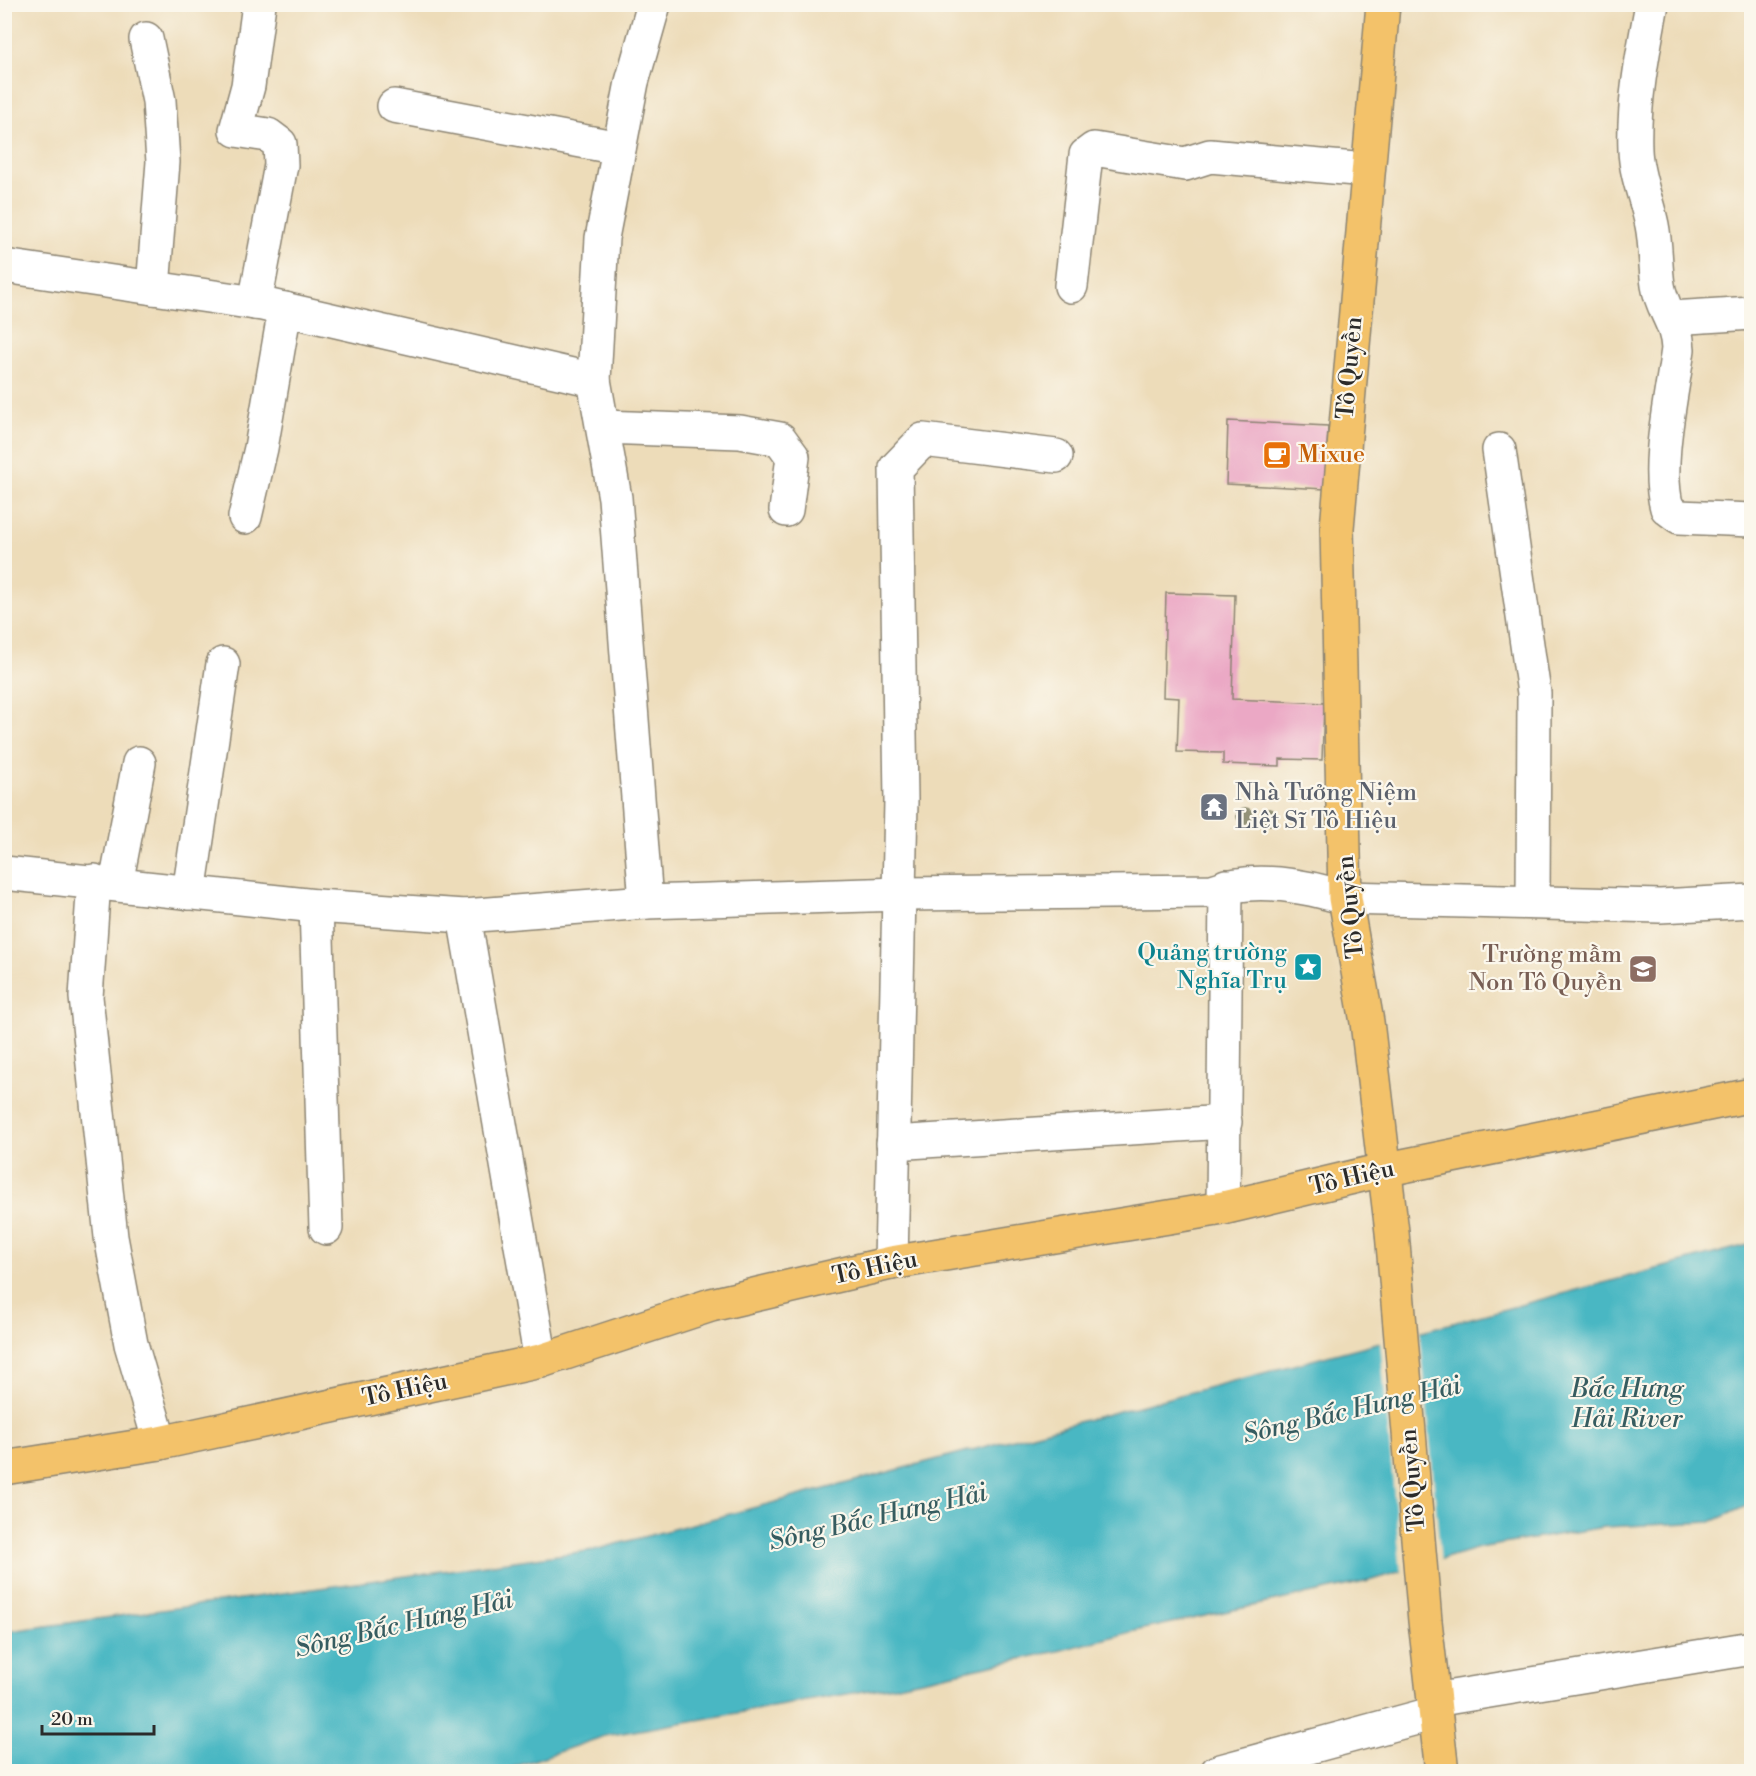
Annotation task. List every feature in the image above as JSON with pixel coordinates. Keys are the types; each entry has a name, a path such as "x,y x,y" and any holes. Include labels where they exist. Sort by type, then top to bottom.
{"main road":[{"name":"Tô Quyền","path":"1383,4 1366,170 1336,528 1345,898 1367,1022 1392,1232 1425,1621 1442,1772"},
{"name":"Tô Hiệu","path":"4,1468 160,1443 541,1361 711,1305 891,1263 1224,1208 1383,1170 1752,1095"}],"street":[{"path":"245,517 261,448 281,165 280,144 268,135 236,130 248,86 259,4"},
{"path":"646,902 615,498 594,380 602,238 632,82 654,4"},
{"path":"1652,4 1640,67 1635,150 1638,178 1653,228 1658,287 1664,308 1672,318 1677,332 1678,349 1662,465 1667,508 1679,517 1752,520"},
{"path":"146,39 159,101 163,162 153,288"},
{"path":"394,106 619,148"},
{"path":"1071,286 1086,155 1094,148 1185,164 1210,156 1366,170"},
{"path":"4,266 270,306 594,380"},
{"path":"1672,318 1752,313"},
{"path":"603,428 740,432 780,439 793,457 786,510"},
{"path":"891,1263 901,894 896,468 923,440 1056,456"},
{"path":"1499,450 1534,693 1533,902"},
{"path":"189,893 223,664"},
{"path":"139,763 105,883 86,997 111,1237 131,1344 160,1443"},
{"path":"7,868 189,893 316,906 464,916 646,902 901,894 1212,891 1227,886 1261,884 1307,886 1345,898 1660,906 1752,901"},
{"path":"1224,1208 1227,886"},
{"path":"316,906 326,1228"},
{"path":"464,916 541,1361"},
{"path":"893,1143 1225,1122"},
{"path":"1217,1772 1435,1706 1752,1648"}],"water":[{"name":"Bắc Hưng Hải River","path":"1751,1244 1751,1504 1711,1522 1604,1527 1479,1548 1365,1582 1139,1630 1058,1651 893,1686 605,1736 502,1771 5,1771 4,1632 594,1550"}],"pier":[{"path":"1420,1329 1441,1563 1401,1574 1380,1340"}],"building":[{"name":"Mixue","path":"1228,421 1328,426 1325,489 1226,484"},
{"path":"1166,593 1235,595 1232,699 1324,703 1322,760 1280,759 1280,766 1223,764 1223,753 1177,752 1179,698 1163,697"}],"place":[{"name":"Mixue","path":"1277,455"},
{"name":"Nhà Tưởng Niệm Liệt Sĩ Tô Hiệu","path":"1214,807"},
{"name":"Quảng trường Nghĩa Trụ","path":"1308,967"},
{"name":"Trường mầm Non Tô Quyền","path":"1643,969"}],"water label":[{"name":"Sông Bắc Hưng Hải","path":"1352,1410"},
{"name":"Sông Bắc Hưng Hải","path":"878,1517"},
{"name":"Sông Bắc Hưng Hải","path":"404,1624"}]}
